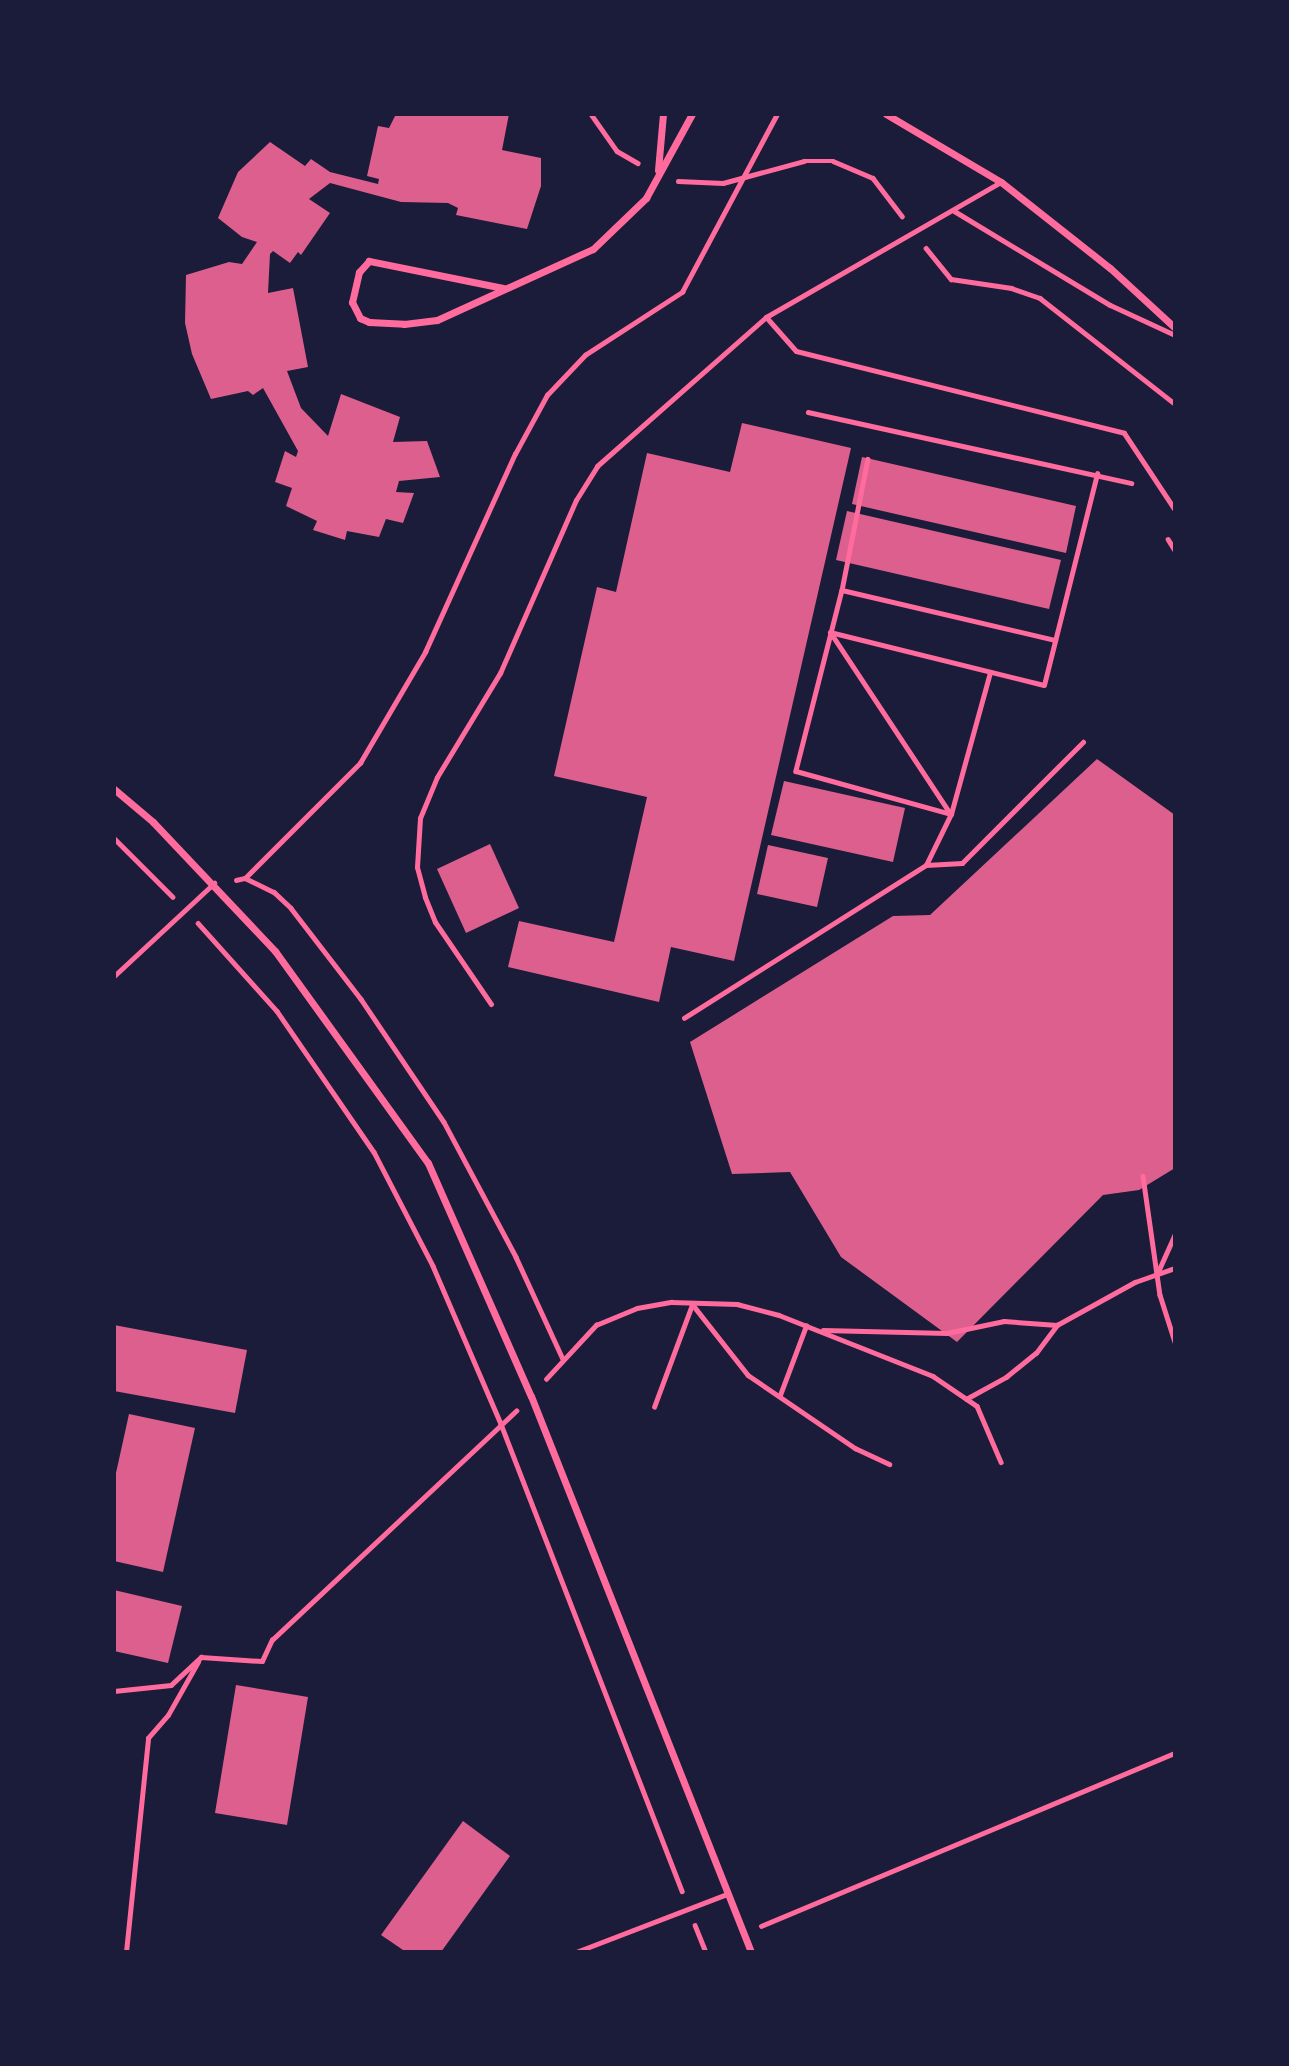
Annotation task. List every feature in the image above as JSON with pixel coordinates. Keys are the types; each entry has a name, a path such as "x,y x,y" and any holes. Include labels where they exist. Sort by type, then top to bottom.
{"street":[{"path":"658,174 663,114"},
{"path":"503,288 369,261 359,272 352,302 360,318 404,324 437,320 593,249 632,215 692,114"},
{"path":"886,114 1001,182 1110,268 1175,328"},
{"path":"114,789 214,883 315,1002 428,1163 531,1396 751,1952"}],"lane":[{"path":"491,1004 435,922 417,867 416,844 427,799 495,683 576,500 597,466 766,317 1001,182"},
{"path":"954,211 1110,305 1175,335"},
{"path":"766,317 796,351 1124,433 1134,442 1175,510"},
{"path":"114,976 214,883"},
{"path":"576,1952 688,1906 727,1894"}],"path":[{"path":"591,114 617,151 658,174"},
{"path":"245,878 360,763 425,652 515,454 547,395 585,355 682,292 777,114"},
{"path":"808,412 1129,481 1136,490"},
{"path":"868,459 842,590 796,771 951,814"},
{"path":"830,632 1044,685 1097,474"},
{"path":"1168,539 1175,550"},
{"path":"842,590 1055,640"},
{"path":"830,632 951,814"},
{"path":"926,865 951,814 990,671"},
{"path":"684,1018 926,865 962,863 1083,742"},
{"path":"114,838 185,910 277,1011 374,1152 433,1266 501,1424 706,1952"},
{"path":"214,883 245,878 274,892 291,908 360,999 444,1122 516,1257 563,1359"},
{"path":"1143,1176 1157,1274 1175,1342"},
{"path":"1157,1274 1175,1234"},
{"path":"966,1398 1016,1369 1057,1325 1157,1274 1175,1268"},
{"path":"114,1691 171,1685 201,1657 262,1661 272,1640 531,1396 596,1325 637,1308 671,1302 737,1304 819,1330 933,1376 977,1406 1001,1462"},
{"path":"692,1304 748,1375 855,1448 889,1464"},
{"path":"654,1407 692,1304"},
{"path":"819,1330 947,1334 1003,1321 1057,1325"},
{"path":"780,1395 806,1326"},
{"path":"126,1952 148,1738 168,1715 201,1657"},
{"path":"743,1932 1175,1753"}],"building":[{"path":"396,114 509,114 502,150 541,158 541,186 527,229 456,215 458,208 448,203 401,202 330,183 309,199 330,213 301,255 298,252 290,263 273,251 270,254 268,293 293,288 308,367 287,371 301,408 328,436 341,394 400,417 393,442 427,441 440,477 399,481 396,492 414,493 403,523 386,519 379,537 347,531 345,540 313,530 317,521 286,506 292,488 275,482 285,451 296,457 298,451 263,388 253,395 248,391 211,399 192,354 185,323 186,275 229,262 242,264 257,242 242,237 218,218 238,172 270,142 305,166 311,159 330,172 378,184 379,179 367,176 378,126 389,128"},
{"path":"742,423 851,448 734,961 671,947 659,1002 508,967 519,921 614,942 647,797 554,776 597,587 616,592 647,453 730,472"},
{"path":"862,457 1076,506 1066,553 852,504"},
{"path":"847,511 1061,560 1049,609 836,560"},
{"path":"1097,759 1175,815 1175,1168 1139,1190 1103,1195 957,1342 841,1257 790,1172 732,1174 690,1042 893,916 930,915"},
{"path":"784,781 905,808 893,862 771,835"},
{"path":"490,844 519,908 466,933 437,869"},
{"path":"768,845 828,858 817,907 757,894"},
{"path":"114,1325 247,1350 235,1413 114,1391"},
{"path":"129,1414 195,1428 163,1572 114,1561 114,1482"},
{"path":"114,1590 182,1606 168,1663 114,1651"},
{"path":"236,1685 308,1697 287,1825 215,1813"},
{"path":"463,1821 510,1856 441,1952 406,1952 381,1935"}]}
